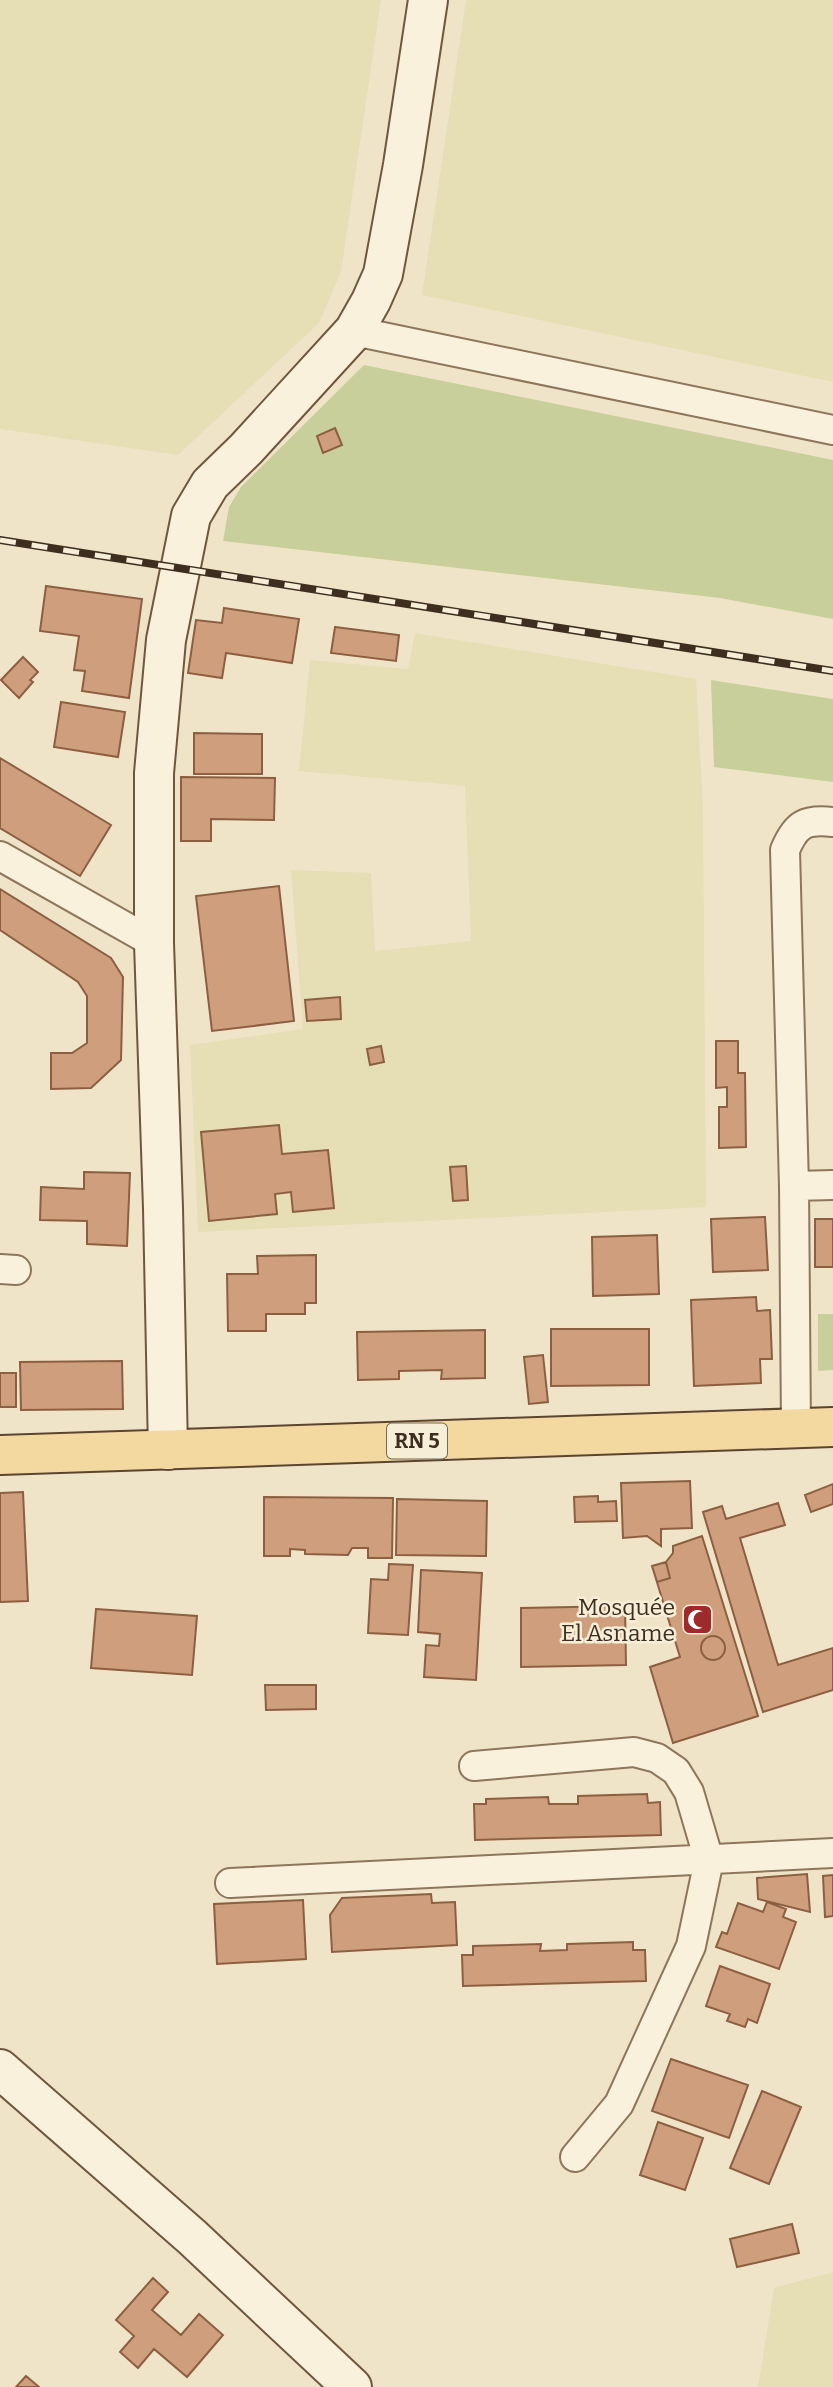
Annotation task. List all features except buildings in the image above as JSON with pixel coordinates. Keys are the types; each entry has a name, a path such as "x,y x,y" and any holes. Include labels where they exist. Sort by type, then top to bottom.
{"main road":[{"name":"RN 5","path":"0,1455 814,1428"}],"street":[{"path":"168,1450 154,943 154,773 166,640 191,516 210,484 246,449 354,331 383,274 428,0"},
{"path":"354,331 833,430"},
{"path":"814,1428 794,1186 785,850 792,832 812,820 833,822"},
{"path":"0,856 154,943"},
{"path":"794,1186 833,1185"},
{"path":"474,1766 634,1752 657,1758 676,1771 689,1792 709,1860 691,1946 619,2104 575,2157"},
{"path":"230,1883 833,1853"},
{"path":"0,2069 192,2237 352,2387"},
{"path":"0,2096 18,2096 41,2105"}],"shaded area":[{"path":"0,0 381,0 341,272 319,323 178,455 0,429"},
{"path":"466,0 833,0 833,382 422,295"},
{"path":"415,633 696,679 703,807 706,1207 198,1232 190,1045 303,1029 291,870 371,873 375,951 471,941 465,786 299,771 310,660 408,669"},
{"path":"833,2272 833,2387 758,2387 774,2288"}],"green space":[{"path":"364,365 833,460 833,619 720,598 223,541 229,507 241,487"},
{"path":"711,680 833,699 833,782 714,767"},
{"path":"818,1314 833,1314 833,1370 818,1371"}],"railway":[{"path":"0,540 833,671"}],"place":[{"name":"Mosquée El Asname","path":"698,1620"}]}
